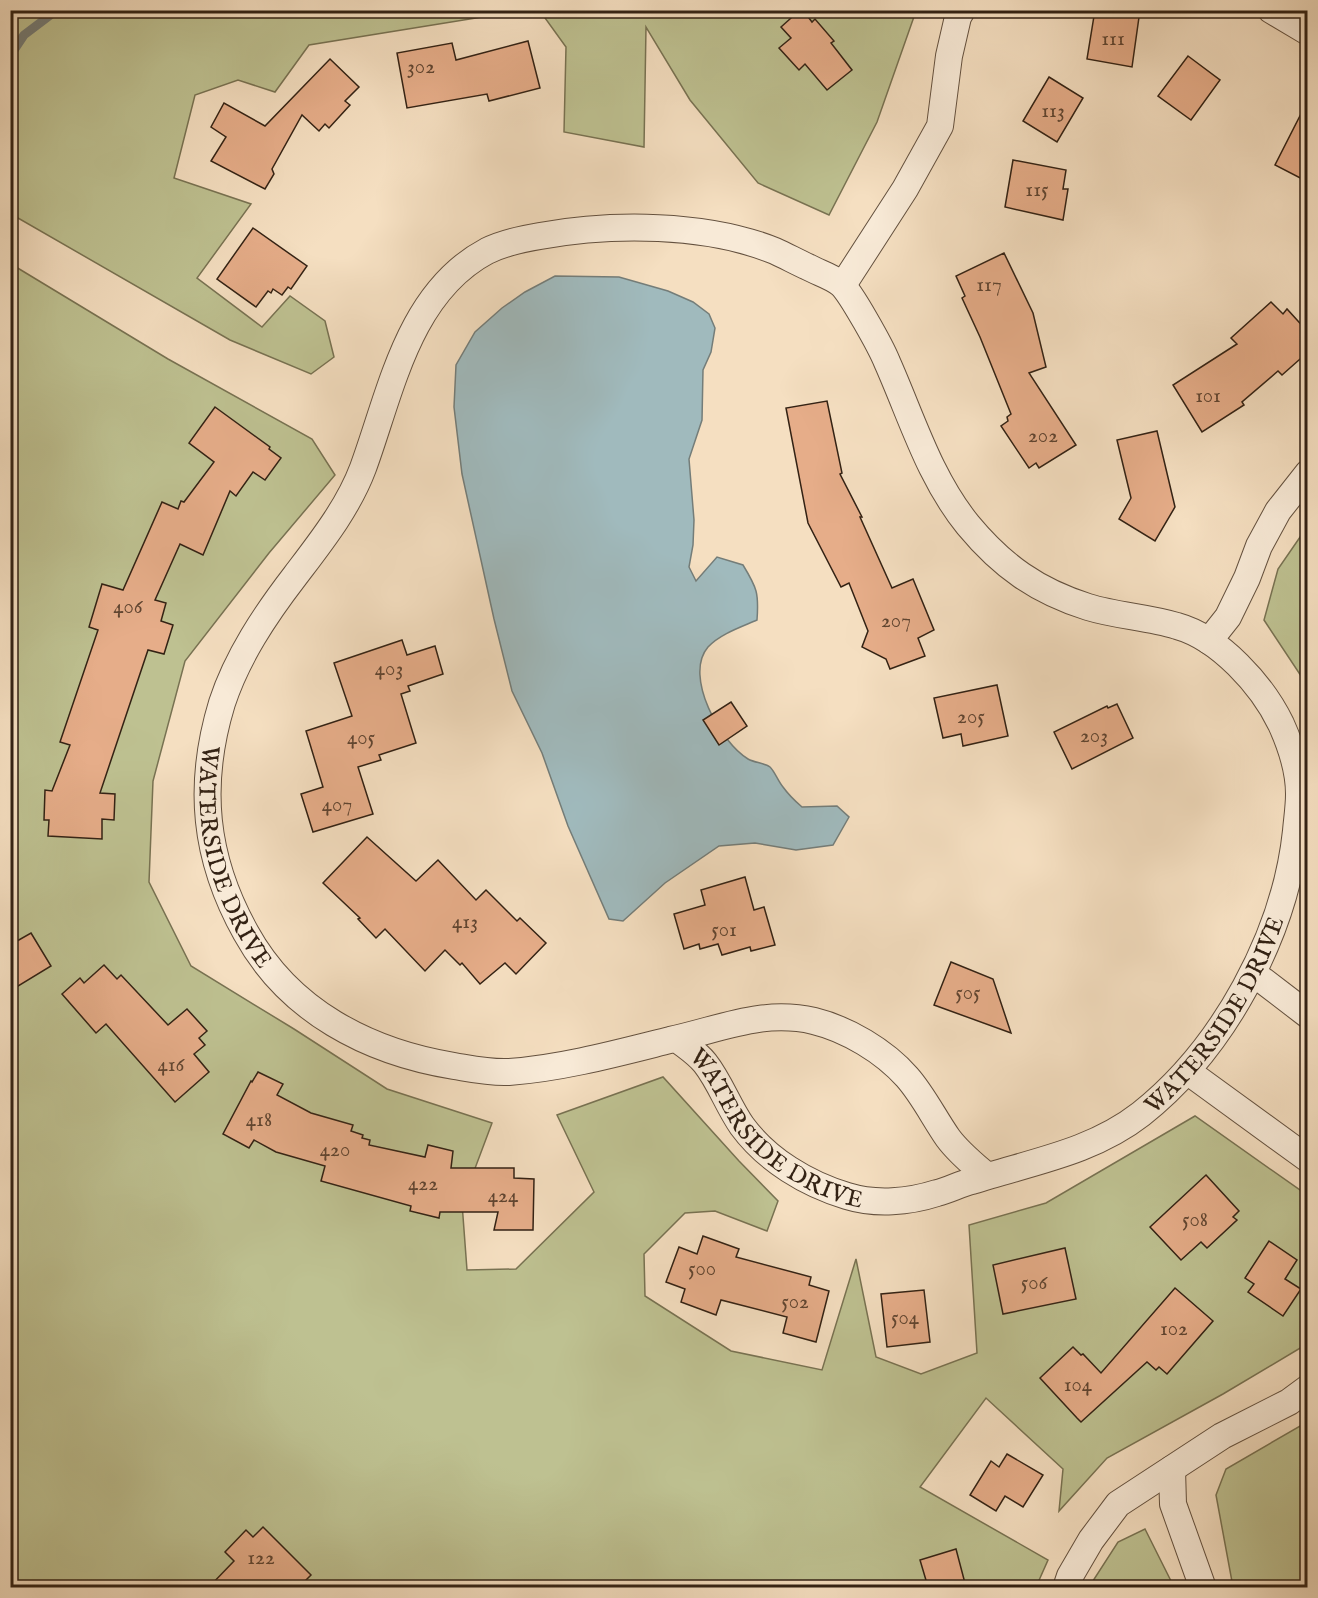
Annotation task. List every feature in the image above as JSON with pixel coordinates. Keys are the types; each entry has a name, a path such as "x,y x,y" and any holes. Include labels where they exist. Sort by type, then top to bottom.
{"street":[{"path":"843,285 905,189 940,126 949,56 958,17 962,10"},
{"path":"1270,10 1308,32"},
{"name":"WATERSIDE DRIVE","path":"677,1039 698,1056 711,1071 737,1118 760,1147 778,1162 826,1188 857,1200 896,1202 934,1195 987,1176 1097,1143 1140,1115 1187,1071 1223,1023 1253,973 1278,912 1293,855 1299,793 1293,754 1273,709 1262,690 1229,657 1188,628 1091,608 1020,576 966,523 941,488 908,416 885,355 843,285 772,250 724,235 635,226 585,229 509,242 486,252 458,271 432,298 409,338 357,483 320,546 291,580 256,630 236,668 221,706 209,767 208,820 216,866 229,902 254,948 274,975 301,1002 341,1030 383,1048 434,1063 498,1073 558,1065 677,1039 760,1017 797,1017 829,1025 855,1037 886,1058 909,1078 954,1148 987,1176"},
{"path":"1209,641 1227,617 1247,578 1259,546 1278,511 1308,473"},
{"path":"1253,973 1308,1015"},
{"path":"1187,1071 1308,1159"},
{"path":"1066,1587 1090,1540 1118,1503 1222,1436 1289,1402 1308,1388"},
{"path":"1172,1469 1173,1504 1203,1587"}],"green space":[{"path":"11,10 519,11 309,45 275,92 238,80 195,95 174,178 251,204 197,278 262,327 290,296 325,321 334,357 311,374 230,340 11,214"},
{"path":"540,11 916,11 877,122 829,215 758,183 690,100 646,27 644,147 564,132 566,47"},
{"path":"11,264 168,359 312,439 335,475 269,553 185,661 153,781 149,882 191,966 387,1089 492,1123 462,1203 467,1270 516,1269 594,1192 557,1115 663,1077 778,1201 767,1231 715,1211 685,1213 644,1254 645,1296 731,1351 822,1370 856,1259 876,1357 921,1374 977,1353 969,1225 1046,1203 1195,1116 1307,1195 1307,1344 1223,1394 1107,1458 1059,1511 1063,1469 986,1398 920,1487 1048,1560 1036,1587 11,1588"},
{"path":"1307,527 1307,685 1264,620 1278,569"},
{"path":"1307,1422 1307,1587 1233,1587 1216,1495 1226,1469"},
{"path":"1145,1529 1174,1587 1089,1587 1118,1542"}],"water":[{"path":"555,276 619,277 668,291 693,302 709,314 715,328 711,352 703,370 702,420 689,459 694,520 689,567 696,581 717,557 743,565 756,591 758,611 757,620 725,635 708,647 701,659 700,674 703,691 708,708 727,739 748,759 770,767 785,790 802,807 837,806 849,817 833,845 796,850 755,843 719,846 665,883 623,921 609,919 568,826 542,753 512,691 462,474 454,407 456,365 475,332 502,308 525,292"}],"building":[{"path":"800,10 803,10 812,22 815,19 834,41 831,43 852,70 827,90 805,64 799,70 779,48 791,38 781,27"},
{"path":"1095,10 1140,10 1132,67 1087,59"},
{"path":"528,41 540,88 489,101 487,94 407,108 397,53 452,43 456,60"},
{"path":"1188,56 1220,80 1191,120 1158,96"},
{"path":"330,59 359,87 345,101 350,105 329,128 325,124 319,131 302,115 272,169 274,174 265,189 211,161 226,137 211,127 224,103 265,126"},
{"path":"1049,77 1083,98 1057,142 1023,121"},
{"path":"1308,100 1308,182 1275,165"},
{"path":"1013,160 1066,170 1063,189 1068,189 1063,220 1005,207"},
{"path":"253,228 307,266 291,289 288,287 282,295 273,289 271,293 268,291 256,307 217,279"},
{"path":"1004,253 1033,313 1046,367 1029,373 1076,445 1039,468 1036,463 1029,468 1001,426 1008,421 1007,417 1011,414 962,298 965,296 956,276"},
{"path":"1271,302 1283,314 1287,309 1308,332 1308,352 1282,375 1278,371 1242,402 1244,405 1202,432 1173,385 1237,344 1231,338"},
{"path":"827,401 842,473 840,474 862,517 860,517 892,588 913,579 934,630 918,638 925,656 890,669 886,659 862,647 868,631 849,583 841,587 808,523 786,408"},
{"path":"215,407 270,447 269,449 281,458 265,480 253,472 236,496 230,491 203,555 180,544 155,600 166,603 161,621 173,625 164,654 148,650 100,793 115,794 114,820 102,819 102,839 48,836 49,820 44,820 45,790 52,791 70,745 60,742 98,630 89,627 102,584 123,590 162,502 178,509 181,501 184,502 214,462 189,443"},
{"path":"1157,431 1175,507 1155,541 1119,519 1131,498 1117,440"},
{"path":"402,640 407,655 435,646 443,674 408,686 410,691 401,694 416,743 379,755 381,760 358,767 373,814 313,832 301,794 323,787 306,731 352,716 334,663"},
{"path":"997,685 1008,736 963,746 961,734 943,738 934,698"},
{"path":"731,702 747,726 719,745 703,720"},
{"path":"1117,704 1133,738 1072,769 1054,732 1107,706 1108,708"},
{"path":"367,837 416,881 438,860 476,900 486,890 517,921 520,918 546,943 516,974 505,963 480,984 462,963 460,965 445,950 425,971 385,929 376,938 358,919 360,918 323,883"},
{"path":"745,877 754,910 764,907 775,945 751,951 750,947 722,955 718,944 700,949 699,944 684,949 674,914 705,905 701,890"},
{"path":"31,933 51,966 10,991 10,945"},
{"path":"951,962 993,979 1011,1033 934,1005"},
{"path":"104,965 117,979 121,975 168,1025 187,1009 207,1031 199,1038 205,1045 194,1054 209,1072 175,1102 106,1024 96,1033 62,994 80,978 84,983"},
{"path":"258,1072 283,1084 277,1095 311,1113 353,1125 351,1131 370,1140 369,1145 425,1157 428,1145 453,1151 451,1168 514,1168 514,1178 534,1179 533,1230 494,1230 498,1212 440,1212 439,1218 410,1211 411,1206 321,1181 325,1166 276,1152 254,1140 249,1148 223,1134"},
{"path":"1206,1175 1239,1211 1233,1217 1237,1220 1207,1248 1201,1242 1181,1260 1150,1227"},
{"path":"703,1236 739,1249 736,1257 811,1277 809,1285 829,1291 816,1342 783,1333 787,1317 721,1300 716,1315 681,1302 685,1289 666,1282 679,1247 697,1254"},
{"path":"1269,1241 1297,1260 1285,1279 1301,1289 1283,1316 1248,1292 1254,1284 1245,1278"},
{"path":"1065,1248 1076,1299 1003,1314 993,1265"},
{"path":"1175,1288 1213,1321 1167,1374 1159,1367 1156,1370 1147,1362 1081,1422 1040,1378 1073,1347 1101,1373"},
{"path":"924,1290 930,1342 887,1347 881,1294"},
{"path":"1007,1454 1043,1475 1023,1507 1005,1496 996,1511 970,1495 991,1461 999,1467"},
{"path":"263,1527 311,1575 299,1587 209,1587 234,1561 225,1552 246,1530 253,1537"},
{"path":"956,1549 966,1587 928,1587 920,1560"}],"waterway":[{"path":"10,56 24,35 57,10"}]}
